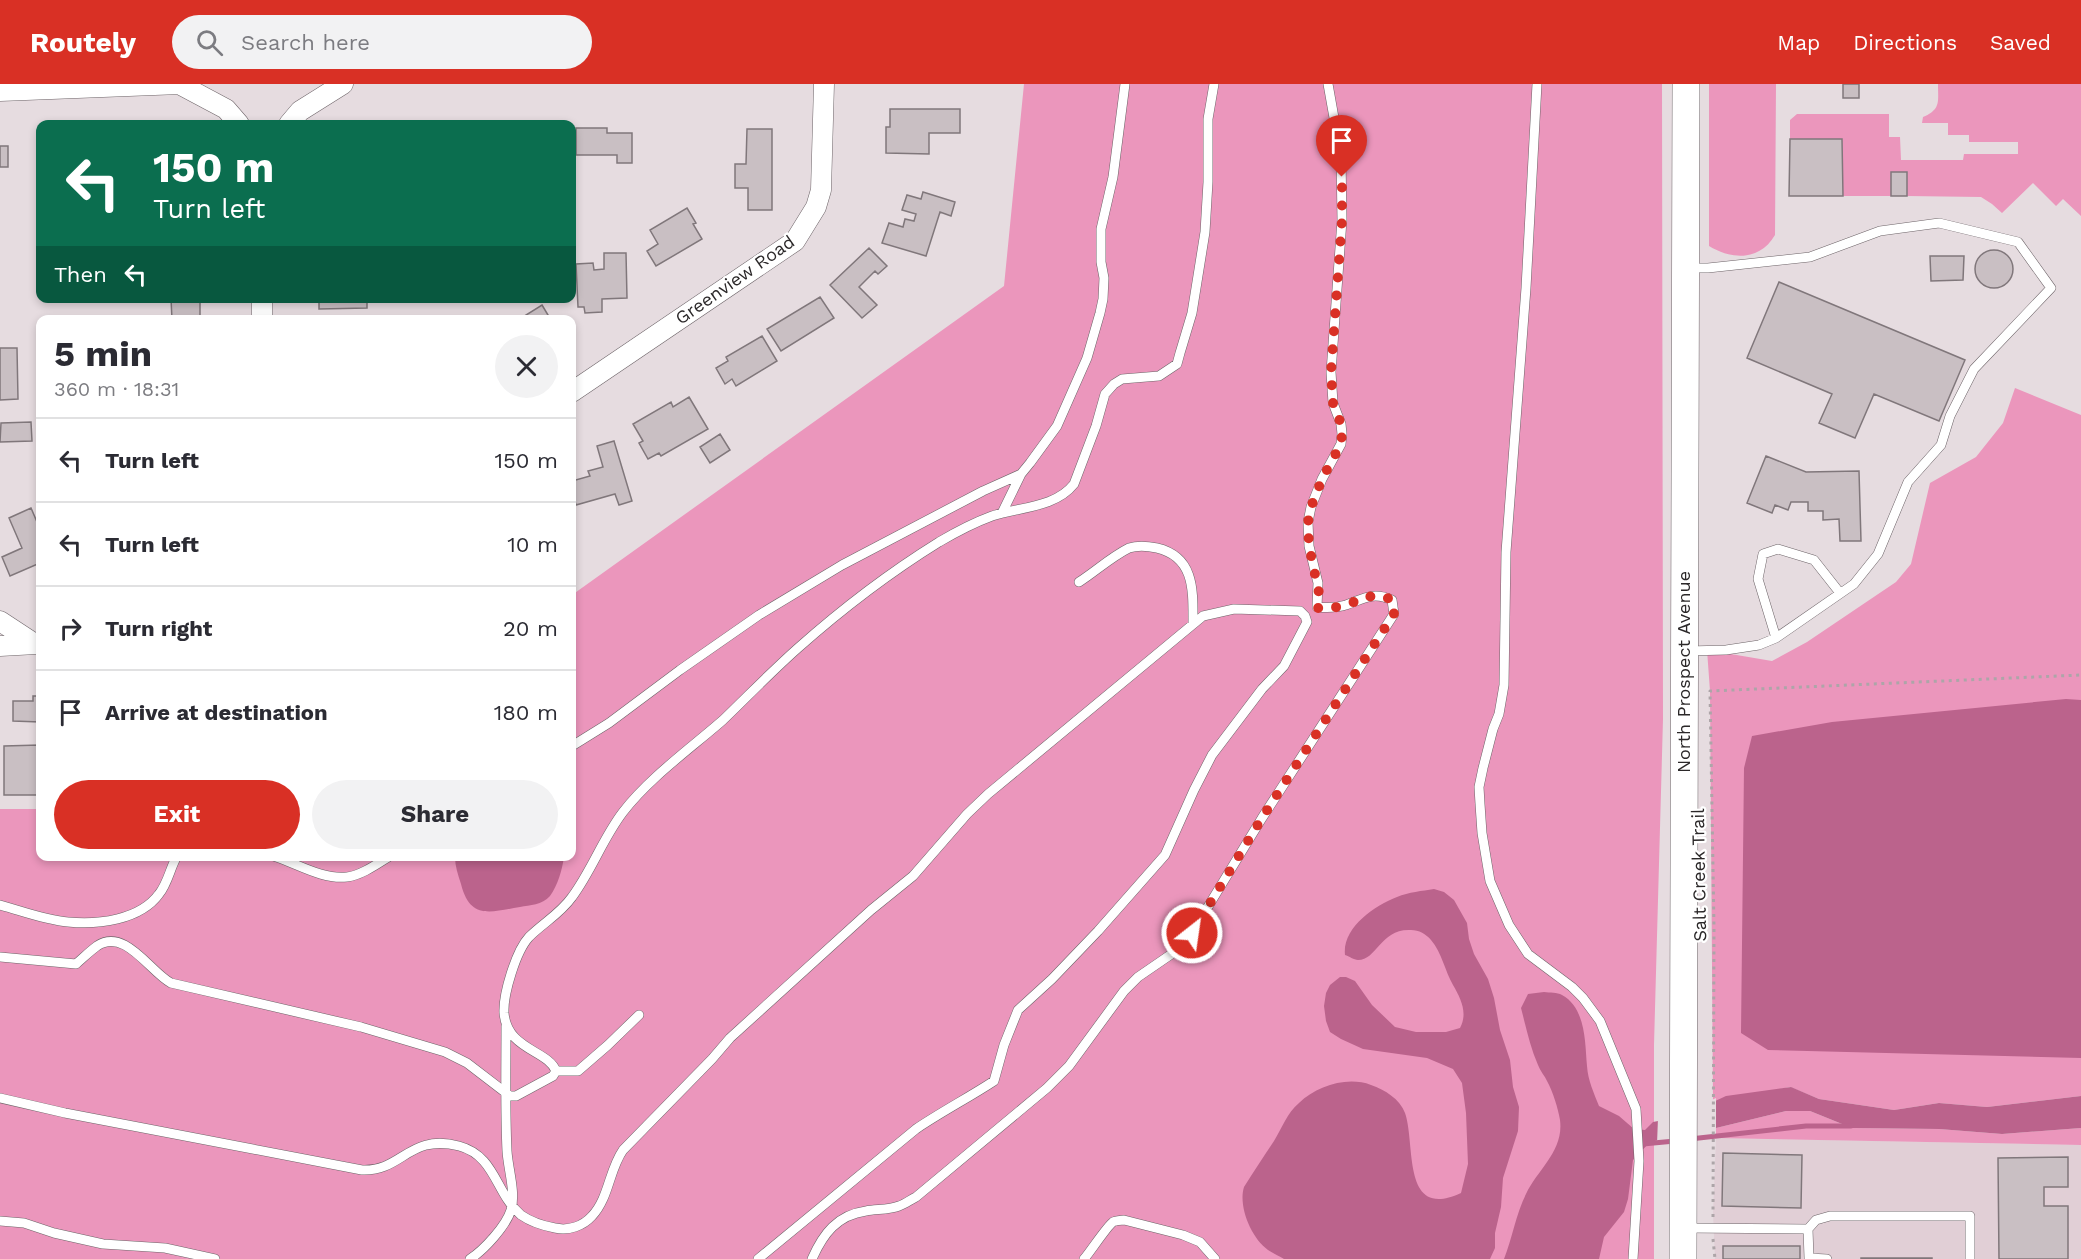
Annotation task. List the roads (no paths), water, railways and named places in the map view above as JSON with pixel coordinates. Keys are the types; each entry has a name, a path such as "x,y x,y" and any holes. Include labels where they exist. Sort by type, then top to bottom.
{"main road":[{"name":"North Prospect Avenue","path":"1683,1259 1686,84"}],"street":[{"path":"0,91 179,84 226,109 236,120"},
{"path":"292,120 300,111 343,84"},
{"name":"Greenview Road","path":"576,389 795,241 816,207 821,190 824,84"},
{"path":"0,621 36,643"},
{"path":"0,646 36,644"}],"lane":[{"path":"1002,513 1021,474 1046,444 1057,426 1077,383 1095,334 1103,299 1101,229 1113,177 1125,84"},
{"path":"556,1071 554,1066 511,1034 504,1013 506,994 521,949 529,937 549,922 572,897 605,838 625,810 796,649 840,612 907,562 977,522 1056,499 1070,490 1105,393 1122,379 1159,376 1176,364 1192,313 1199,277 1206,215 1208,119 1214,84"},
{"path":"1317,608 1319,593 1309,546 1308,522 1322,479 1341,444 1342,434 1341,424 1333,403 1331,372 1342,220 1341,157 1328,84"},
{"path":"1537,84 1526,288 1506,552 1504,685 1499,714 1479,786 1482,833 1490,881 1509,925 1528,954 1572,987 1600,1021 1636,1108 1639,1161 1633,1259"},
{"path":"1685,268 1708,268 1810,257 1880,231 1938,223 2018,242 2051,288 1974,369 1950,416 1941,445 1908,482 1878,554 1854,584 1776,638 1759,645 1742,649 1685,651"},
{"path":"576,744 609,723 728,636 819,579 940,512 1021,474"},
{"path":"1079,582 1131,547 1149,546 1161,549 1180,560 1186,567 1193,592 1193,623"},
{"path":"1776,638 1758,579 1763,554 1778,549 1814,560 1840,593"},
{"path":"812,1259 820,1240 831,1226 849,1215 897,1207 916,1197 1047,1088 1069,1066 1124,991 1173,953 1192,933 1262,818 1394,614 1392,600 1374,596 1363,597 1344,606 1317,608 1305,616"},
{"path":"0,1098 65,1113 362,1170 382,1169 421,1145 435,1143 460,1146 473,1150 483,1158 512,1206 523,1216 544,1226 573,1228 585,1223 594,1215 607,1190 614,1163 623,1150 730,1038 870,910 913,876 982,799 1203,616 1234,609 1300,611 1307,622 1305,629 1284,666 1262,689 1212,755 1165,855 1098,932 1018,1010 1004,1045 994,1082 942,1111 916,1129 758,1259"},
{"path":"0,905 70,922 96,922 132,915 144,909 160,894 175,861"},
{"path":"287,861 325,875 339,877 349,877 381,861"},
{"path":"0,957 76,964 99,944 121,943 130,947 156,973 171,983 361,1027 445,1052 467,1063 507,1094 516,1096 553,1076 556,1071"},
{"path":"556,1071 578,1071 608,1046 639,1015"},
{"path":"470,1259 490,1241 510,1213 512,1206 507,1142 507,1024"},
{"path":"1827,1259 1809,1258 1808,1229 1816,1220 1830,1216 1970,1216 1970,1259"},
{"path":"1084,1259 1100,1240 1105,1228 1114,1221 1124,1220 1183,1234 1200,1242 1215,1259"},
{"path":"0,1221 24,1223 54,1233 103,1244 165,1248 216,1259"},
{"path":"1683,1228 1808,1229"}],"waterway":[{"path":"1690,1139 1806,1126 1851,1126"},
{"path":"1643,1144 1675,1141"}]}
